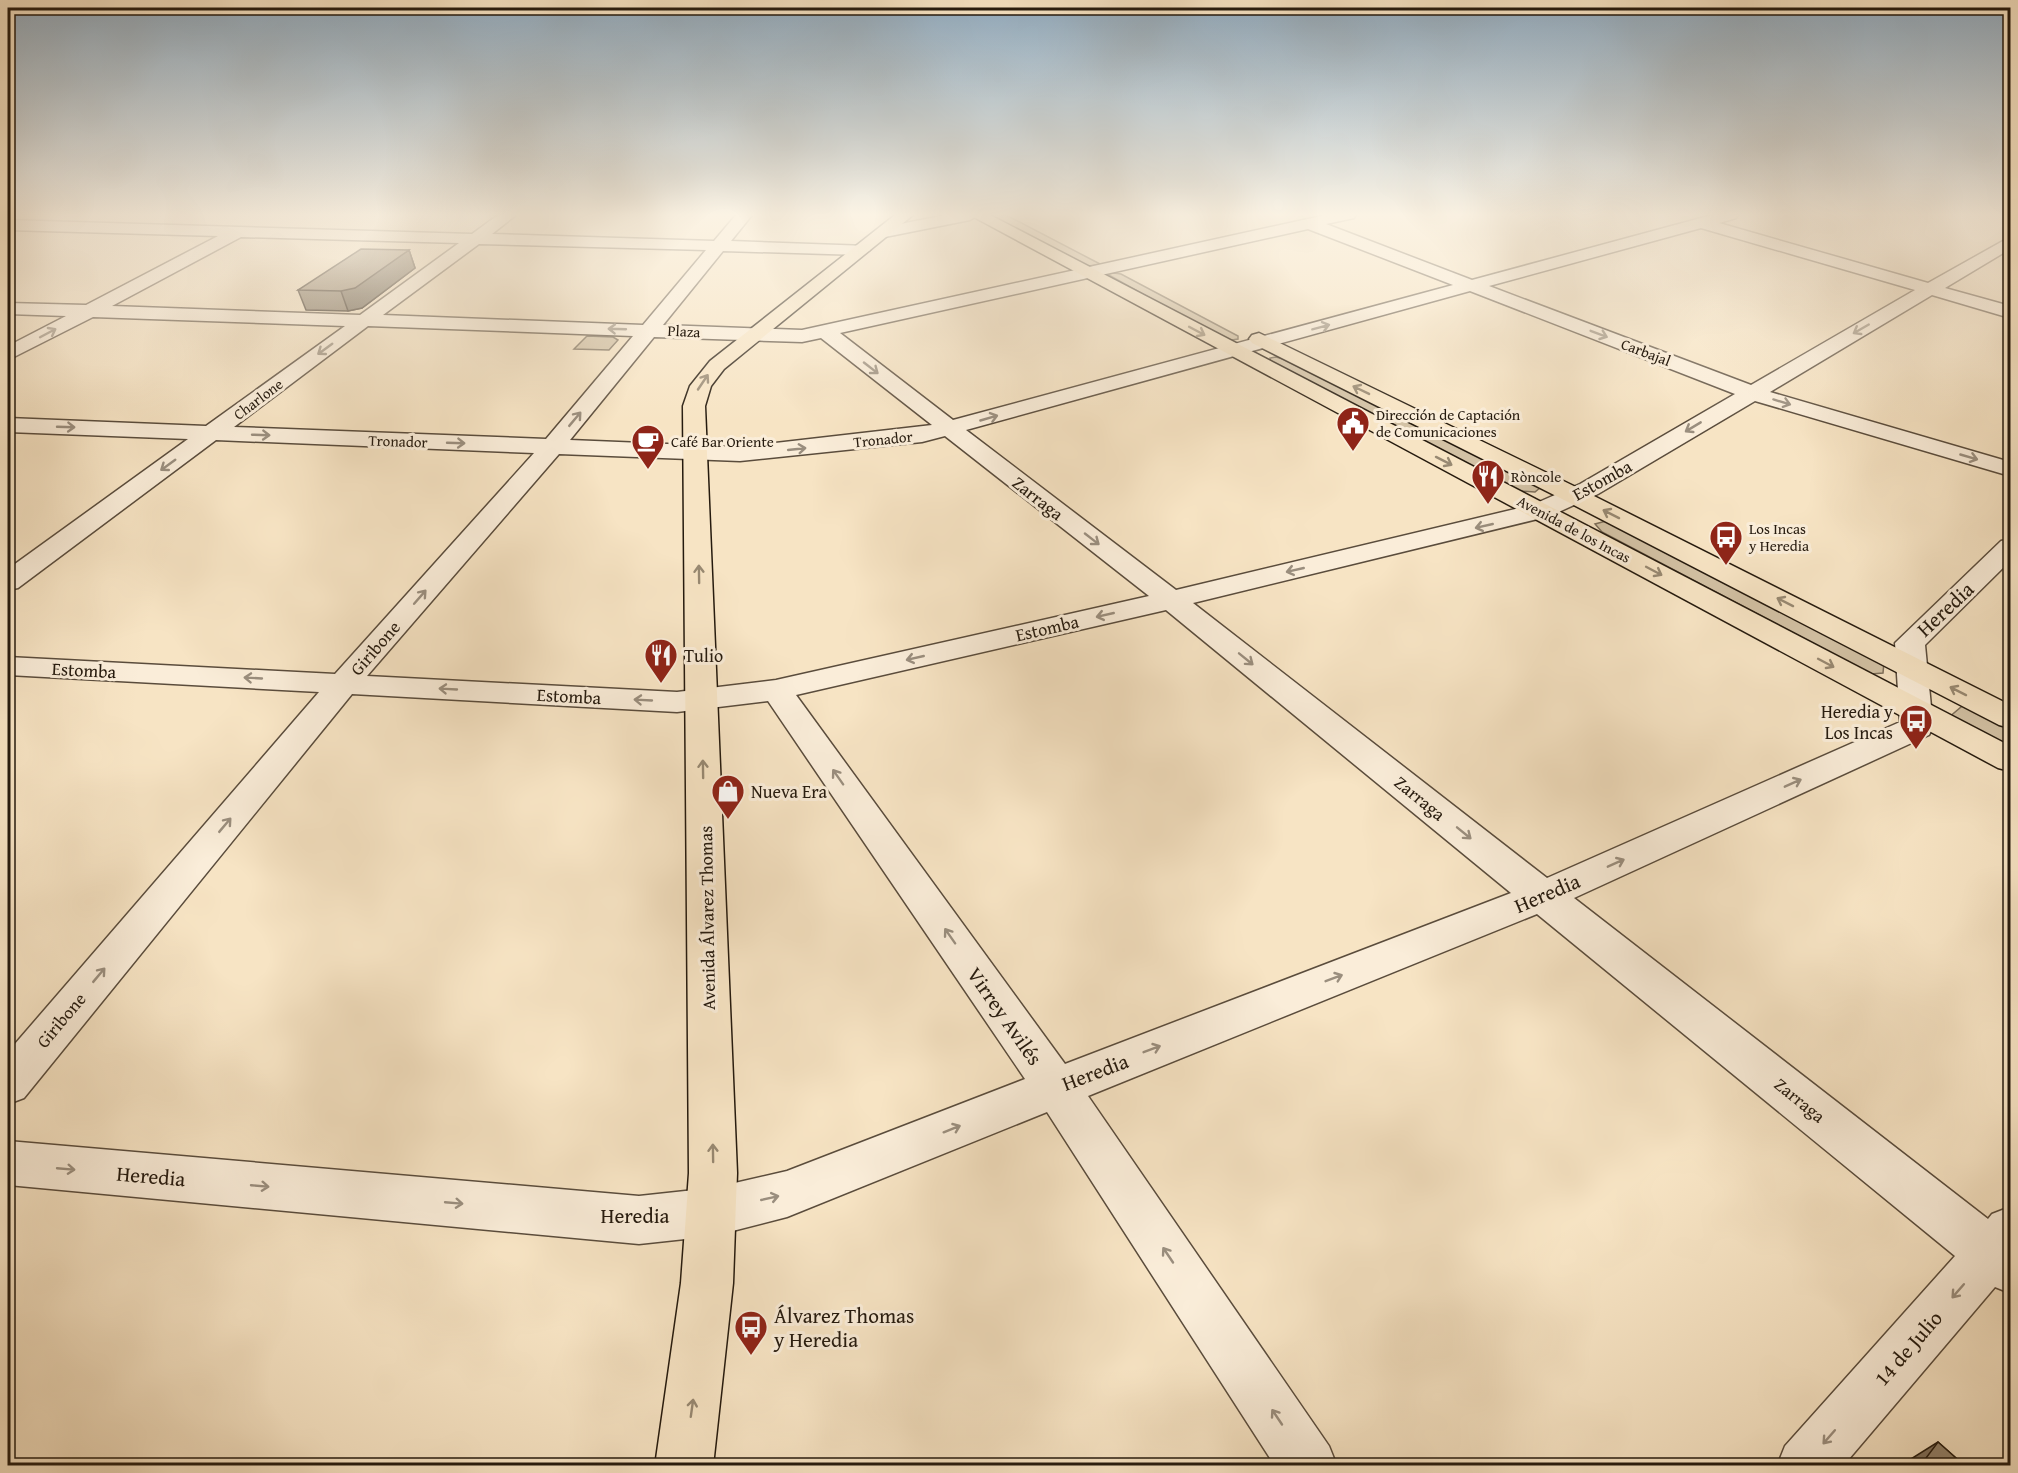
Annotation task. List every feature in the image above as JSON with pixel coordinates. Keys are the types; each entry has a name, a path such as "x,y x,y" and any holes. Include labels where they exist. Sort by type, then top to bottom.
{"main road":[{"name":"Avenida Álvarez Thomas","path":"684,1466 699,1360 713,1212 697,453 693,407 695,395 701,384 717,365 819,284"},
{"name":"Avenida de los Incas","path":"1109,284 2010,760"},
{"name":"Avenida de los Incas","path":"1148,284 1575,496 2010,718"}],"street":[{"path":"8,354 139,284"},
{"name":"Charlone","path":"8,582 414,284"},
{"name":"Giribone","path":"8,1084 345,682 552,447 688,284"},
{"name":"Plaza","path":"8,308 802,336 1041,284"},
{"name":"Carbajal","path":"1472,284 1752,393 2010,469"},
{"name":"Tronador","path":"8,425 697,453 758,453 949,430 1480,284"},
{"path":"1912,284 2010,312"},
{"name":"Estomba","path":"8,666 345,682 665,702 701,701 776,690 1171,600 1541,511 1575,496 1939,284"},
{"name":"Zarraga","path":"826,332 949,430 1171,600 1543,896 2004,1251"},
{"name":"Heredia","path":"8,1163 639,1220 713,1212 787,1194 1543,896 1917,727 1918,711 1910,643 2010,547"},
{"name":"Virrey Avilés","path":"776,690 1056,1087 1309,1466"},
{"name":"14 de Julio","path":"1805,1466 2004,1251"}],"shaded area":[{"path":"1124,284 1139,284 1238,336 1238,339 1226,341"},
{"path":"587,336 613,337 618,340 609,350 574,349"},
{"path":"1276,357 1541,487 1535,492 1519,491 1271,363 1270,358"},
{"path":"1606,521 1884,662 1883,673 1871,674 1602,532 1595,524"},
{"path":"1967,702 2010,724 2010,751 1948,718"}],"building":[{"path":"308,284 361,284 355,288 341,291 298,290"},
{"path":"1938,1442 1965,1466 1920,1466"}],"place":[{"name":"Dirección de Captación de Comunicaciones","path":"1353,452"},
{"name":"Café Bar Oriente","path":"648,470"},
{"name":"Ròncole","path":"1488,505"},
{"name":"Los Incas y Heredia","path":"1726,566"},
{"name":"Tulio","path":"661,684"},
{"name":"Heredia y Los Incas","path":"1916,750"},
{"name":"Nueva Era","path":"728,820"},
{"name":"Álvarez Thomas y Heredia","path":"751,1356"}]}
